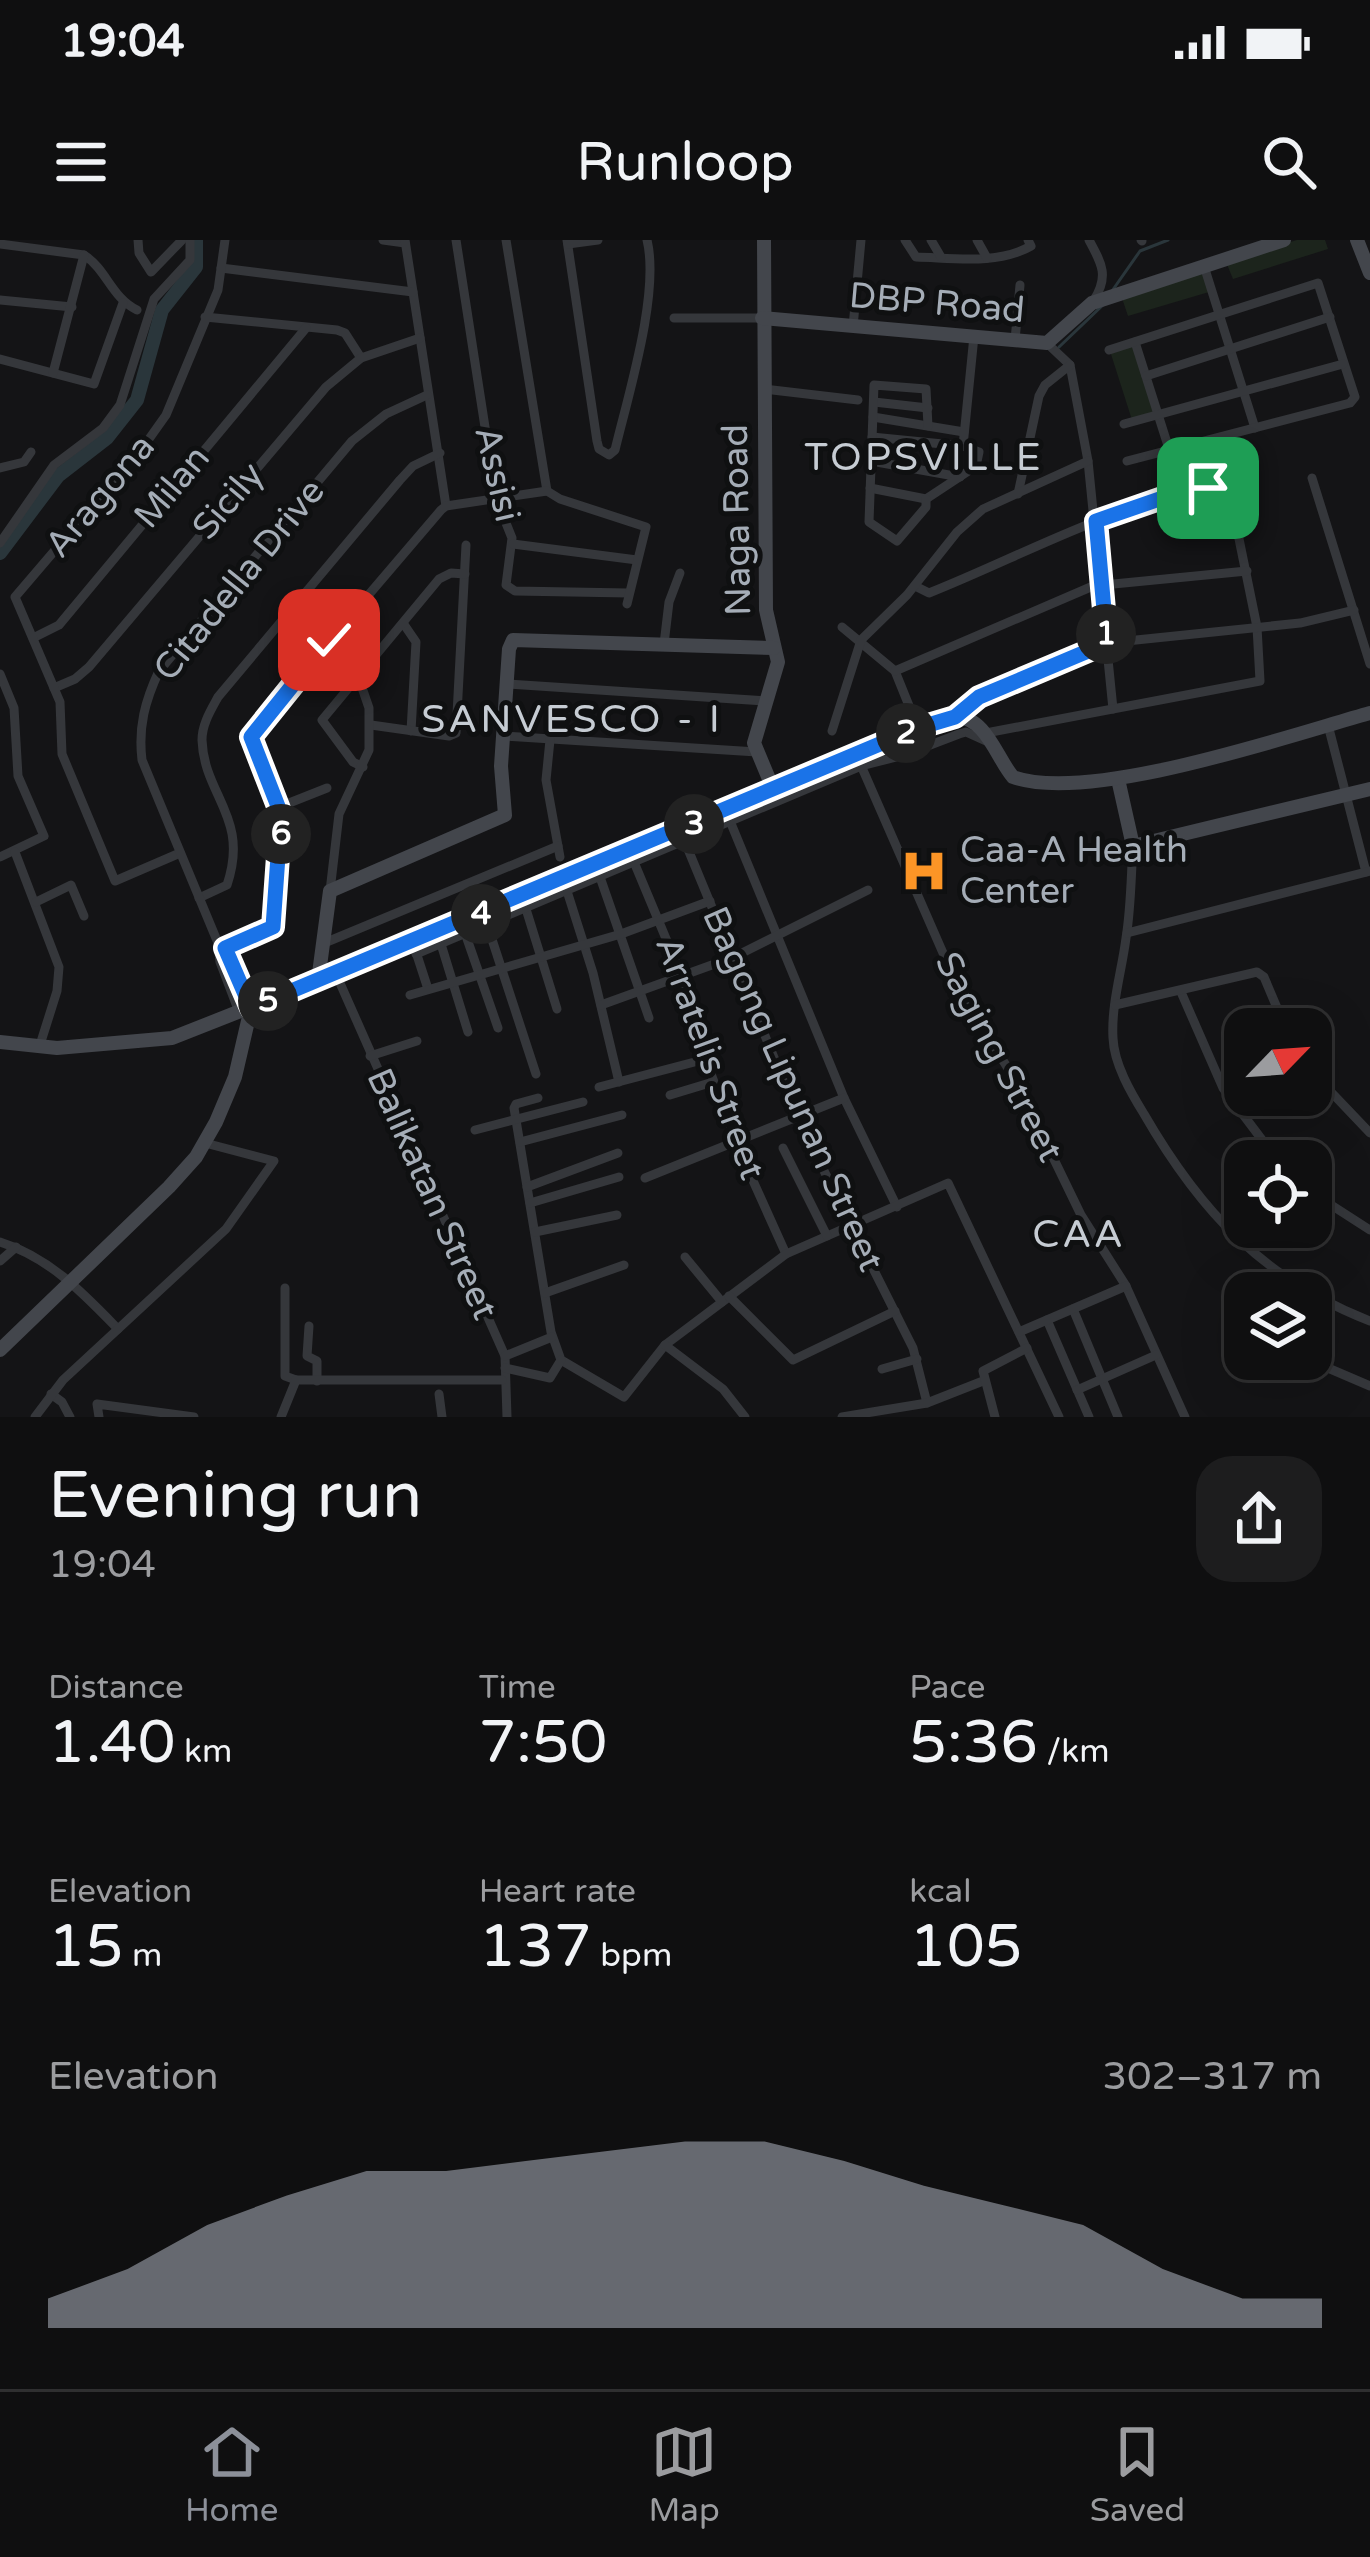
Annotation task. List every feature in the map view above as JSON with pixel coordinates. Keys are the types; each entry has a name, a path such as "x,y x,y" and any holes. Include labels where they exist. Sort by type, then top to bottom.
{"street":[{"path":"138,240 139,253 151,272 186,240"},
{"path":"0,543 54,465 103,428 120,405 154,299 190,260 186,240"},
{"name":"Aragona","path":"179,853 116,881 62,754 62,712 15,596 166,415 218,290 225,240"},
{"path":"383,240 405,241 446,506"},
{"name":"Assisi","path":"456,240 496,498 513,544 506,583 512,590 627,599 637,560"},
{"path":"506,240 548,491"},
{"path":"598,240 568,242 597,441 602,452 613,454 646,303 647,240"},
{"name":"Naga Road","path":"757,752 755,738 778,662 766,610 764,240"},
{"path":"853,326 861,240"},
{"path":"904,240 916,257 1012,257 1029,243"},
{"path":"932,240 941,257"},
{"path":"977,240 988,258"},
{"path":"1089,240 1104,272 1101,300 1284,240"},
{"path":"1358,240 1370,273"},
{"path":"0,244 84,255 94,261 123,303 137,310"},
{"path":"53,373 84,255"},
{"path":"1204,266 1255,428"},
{"path":"221,268 413,292"},
{"path":"1109,350 1318,283 1353,400 1126,460"},
{"path":"1015,340 1020,285"},
{"path":"0,300 72,307"},
{"name":"DBP Road","path":"762,318 1047,343 1101,300"},
{"path":"0,359 94,384 123,303"},
{"path":"205,316 345,333 361,358"},
{"path":"1146,376 1330,316"},
{"path":"674,318 762,318"},
{"name":"Milan","path":"32,638 59,625 306,328"},
{"path":"963,446 974,337"},
{"name":"Sicily","path":"54,688 89,667 309,406 361,358 420,338"},
{"path":"1135,342 1169,449"},
{"path":"1052,347 1070,365 1088,461 1113,709"},
{"path":"1124,424 1343,364"},
{"path":"1018,494 1039,396 1070,365"},
{"path":"926,499 926,506 894,542 869,522 874,385 926,389 928,426"},
{"path":"764,389 858,400"},
{"name":"Citadella Drive","path":"246,1012 142,760 139,734 148,696 159,671 352,441 386,414 427,395"},
{"path":"874,402 928,408"},
{"path":"873,417 964,432"},
{"path":"870,488 926,499 976,466 979,452 963,446 872,437"},
{"path":"0,467 24,462 31,452"},
{"path":"199,898 227,885 233,846 231,818 202,736 212,708 400,480 413,466 440,454"},
{"path":"871,461 960,477"},
{"path":"832,731 862,640 915,586 957,532 983,509 1088,461"},
{"path":"1312,478 1370,664"},
{"path":"415,949 441,944 485,919 526,909 685,842 774,790 859,760 904,755 966,732 989,738 1260,681 1257,627 1228,485 1168,496 1096,521 929,593 915,586"},
{"path":"220,948 273,927 282,826 279,807 252,746 254,729 446,506 548,491 646,527 637,560 513,544"},
{"path":"371,725 456,733 466,545"},
{"path":"895,671 1102,585 1247,572"},
{"path":"363,767 353,762 322,720 440,580 451,573 465,574"},
{"path":"664,644 669,602 680,573"},
{"path":"0,1042 39,1048 154,1042 415,949 859,760 918,728 961,718 979,697 1107,643 1300,623 1354,610"},
{"path":"403,623 416,643 411,731"},
{"path":"842,627 895,671 918,728"},
{"path":"330,891 503,818 509,649 516,638 775,649"},
{"path":"319,981 338,814 363,767 371,725 358,676"},
{"path":"0,857 44,836 18,776 16,723 2,682"},
{"path":"507,684 766,701"},
{"path":"961,718 989,738 1013,777 1029,782 1118,778 1370,713"},
{"path":"0,727 16,723"},
{"path":"1127,933 1368,872 1328,725"},
{"path":"503,736 757,752 774,790"},
{"path":"322,944 559,851 546,780 550,740"},
{"name":"Saging Street","path":"859,760 964,1000 1015,1079 1081,1215 1126,1286 1185,1417"},
{"path":"1118,778 1133,846 1112,1042 1130,1089 1194,1193 1228,1232 1278,1272"},
{"path":"279,807 327,788"},
{"path":"1133,846 1370,789"},
{"path":"728,817 844,1098 897,1207"},
{"name":"Bagong Lipunan Street","path":"685,842 798,1114 917,1359 927,1403"},
{"path":"15,852 60,972 39,1048"},
{"name":"Arratelis Street","path":"634,862 682,977 736,1143 786,1254"},
{"path":"599,877 649,1018"},
{"path":"36,902 71,886 84,916"},
{"path":"601,1005 734,957 868,890"},
{"path":"567,891 619,1082"},
{"path":"410,995 621,934 710,901"},
{"path":"526,909 557,1009"},
{"path":"485,919 536,1074"},
{"path":"465,933 498,1028"},
{"path":"441,944 468,1033"},
{"path":"415,949 428,989"},
{"path":"1115,1006 1256,972 1264,977 1277,1008"},
{"name":"Balikatan Street","path":"336,974 505,1356 507,1417"},
{"path":"1181,992 1222,1088 1262,1140"},
{"path":"0,1350 169,1187 205,1142 235,1076 246,1012"},
{"path":"345,1032 362,1035"},
{"path":"370,1056 418,1041"},
{"path":"599,1087 706,1059"},
{"path":"670,1095 713,1082"},
{"path":"1332,1093 1370,1133"},
{"path":"538,1098 516,1104 516,1122 552,1337 561,1360 624,1397 665,1345 786,1254 948,1183 1059,1417"},
{"path":"645,1178 844,1098"},
{"path":"475,1130 583,1102"},
{"path":"520,1142 622,1115"},
{"path":"34,1417 51,1394 226,1229 274,1161 205,1142"},
{"path":"783,1148 826,1236"},
{"path":"527,1187 618,1153"},
{"path":"530,1203 619,1177"},
{"path":"1332,1206 1370,1230"},
{"path":"535,1232 617,1215"},
{"path":"0,1242 71,1281 118,1329"},
{"path":"0,1261 16,1247"},
{"path":"685,1257 794,1360 895,1311"},
{"path":"544,1294 624,1265"},
{"path":"1019,1333 1126,1286"},
{"path":"286,1288 285,1376 296,1380 504,1374 550,1378 561,1360"},
{"path":"1332,1304 1370,1321"},
{"path":"1072,1309 1118,1417"},
{"path":"1047,1320 1089,1417"},
{"path":"309,1326 308,1356 317,1361 317,1381"},
{"path":"505,1356 552,1337"},
{"path":"665,1345 723,1389 745,1417"},
{"path":"995,1417 983,1381 986,1368 1027,1348"},
{"path":"1077,1390 1156,1355"},
{"path":"882,1370 917,1359"},
{"path":"1332,1370 1370,1386"},
{"path":"281,1417 296,1380"},
{"path":"842,1417 927,1403 983,1381"},
{"path":"51,1394 70,1417"},
{"path":"439,1394 442,1417"},
{"path":"99,1417 97,1404 194,1417"}],"shaded area":[{"path":"1297,240 1325,240 1328,249 1233,279 1226,262"},
{"path":"1202,270 1209,292 1128,316 1122,298"},
{"path":"1133,344 1156,412 1132,420 1110,351"}],"waterway":[{"path":"0,553 58,476 107,438 137,400 162,310 196,267 196,240"},
{"path":"1112,291 1140,251 1168,240"},
{"path":"1059,347 1104,304"}],"place":[{"name":"Caa-A Health Center","path":"924,871"}],"district":[{"name":"TOPSVILLE","path":"924,457"},
{"name":"SANVESCO - I","path":"572,719"},
{"name":"CAA","path":"1079,1234"}],"route":[{"path":"329,640 251,737 282,826 273,927 225,948 251,1008 918,728 955,717 979,697 1107,643 1096,521 1168,496 1208,488"}]}
